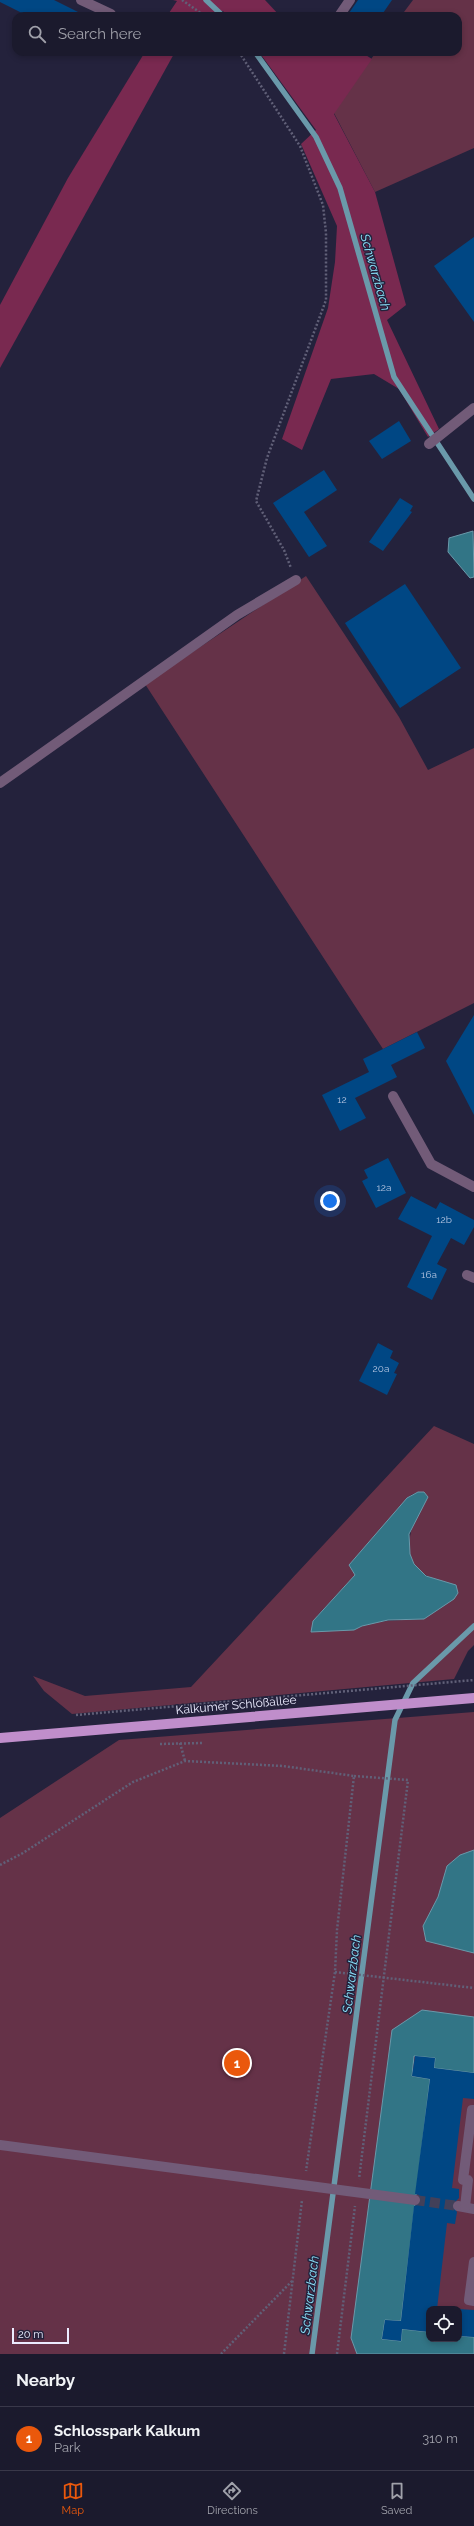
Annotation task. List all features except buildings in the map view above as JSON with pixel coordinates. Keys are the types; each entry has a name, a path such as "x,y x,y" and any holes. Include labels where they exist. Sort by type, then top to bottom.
{"main road":[{"name":"Kalkumer Schloßallee","path":"0,1738 474,1698"}],"street":[{"path":"81,0 107,12"},
{"path":"342,12 350,0"},
{"path":"429,444 474,408"},
{"path":"0,783 237,615 296,580"},
{"path":"393,1096 431,1164 474,1186"},
{"path":"466,2207 468,2180 463,2180 472,2110 474,2110"},
{"path":"0,2145 415,2200"},
{"path":"474,2262 469,2300 474,2301"}],"path":[{"path":"182,0 199,12"},
{"path":"242,56 300,146 323,205 326,233 326,300 269,451 256,501 284,550 296,580"},
{"path":"71,1716 474,1680"},
{"path":"180,1743 185,1761"},
{"path":"160,1744 202,1743"},
{"path":"0,1866 23,1854 134,1782 185,1761 283,1766 354,1776 408,1780 337,2354"},
{"path":"284,2354 304,2186 335,1972 337,1930 354,1776"},
{"path":"335,1972 474,1988"},
{"path":"221,2354 293,2280"}],"shaded area":[{"path":"173,0 265,0 276,12 170,12 177,1"},
{"path":"413,0 474,0 474,148 375,192 334,113 373,56 462,56 462,12 404,12"},
{"path":"143,56 173,56 0,368 0,305 68,178"},
{"path":"262,56 367,56 372,59 334,114 375,192 406,305 387,320 439,429 428,437 399,389 374,374 331,379 302,450 282,439 328,308 335,262 337,226 301,144 316,130"},
{"path":"473,531 474,577 470,578 448,552 449,538"},
{"path":"306,576 399,717 428,770 474,748 474,1003 383,1049 145,684"},
{"path":"434,1426 474,1444 474,1645 468,1651 454,1679 72,1714 44,1691 33,1676 85,1696 191,1687","holes":["418,1492 424,1492 411,1531 409,1543 410,1555 414,1565 423,1574 438,1580 424,1619 380,1622 362,1626 354,1630 317,1616 355,1575 349,1565 411,1495"]},
{"path":"418,1492 424,1492 428,1497 409,1534 410,1554 414,1564 426,1576 456,1585 458,1593 454,1599 424,1619 388,1620 362,1626 354,1630 311,1632 313,1621 355,1575 349,1565 407,1498"},
{"path":"474,1712 474,2354 0,2354 0,1818 119,1740"},
{"path":"474,1850 474,1953 426,1941 423,1926 438,1897 447,1866 460,1855"},
{"path":"422,2010 474,2017 474,2073 434,2068 435,2058 414,2056 412,2076 430,2079 401,2321 385,2320 382,2339 401,2341 402,2329 426,2332 426,2342 462,2342 462,2336 474,2337 474,2354 357,2354 351,2338 392,2030"}],"waterway":[{"name":"Schwarzbach","path":"206,0 219,12"},
{"name":"Schwarzbach","path":"258,56 316,137 340,188 394,377 474,499"},
{"name":"Schwarzbach","path":"312,2354 395,1720 413,1683 474,1626"}],"tunnel":[{"path":"415,2200 458,2206"}],"place":[{"name":"Schlosspark Kalkum","path":"237,2063"}]}
